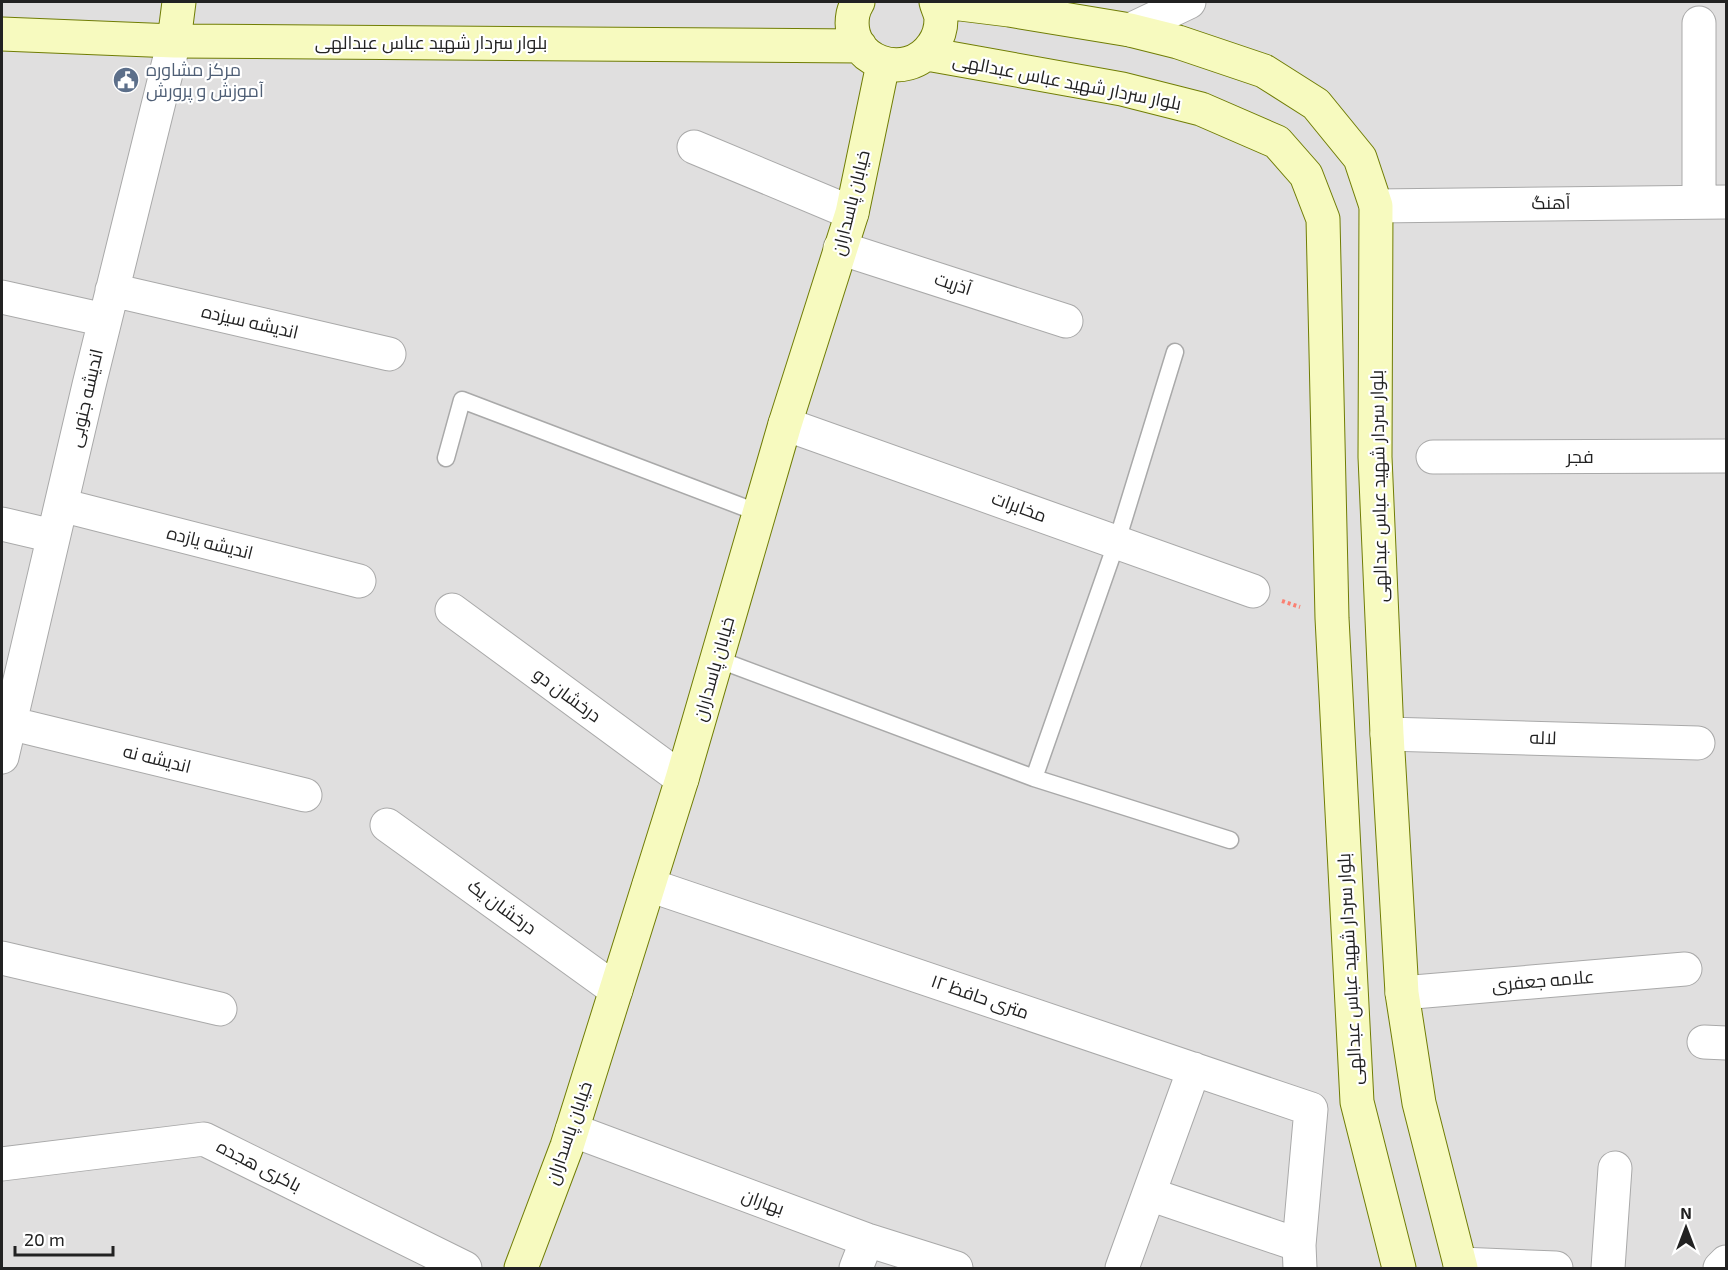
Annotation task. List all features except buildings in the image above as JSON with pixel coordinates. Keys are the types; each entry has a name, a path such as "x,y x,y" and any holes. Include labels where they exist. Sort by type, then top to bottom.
{"street":[{"path":"174,41 178,2"},
{"path":"858,2 853,15 853,31 871,55"},
{"path":"927,54 938,38 941,19 936,2"},
{"name":"بلوار سردار شهید عباس عبدالهی","path":"944,2 1130,30 1178,42 1264,71 1316,104 1360,158 1376,206 1375,457 1387,734 1402,993 1419,1103 1461,1266"},
{"path":"1130,30 1189,2"},
{"path":"1699,23 1713,202"},
{"name":"بلوار سردار شهید عباس عبدالهی","path":"2,34 174,41 871,55 898,66 914,62 927,54 1122,89 1201,109 1277,142 1306,175 1323,219 1332,618 1357,1102 1399,1269"},
{"name":"اندیشه جنوبی","path":"4,740 174,41"},
{"name":"خیابان پاسداران","path":"521,1269 572,1130 649,885 785,424 852,213 871,55"},
{"path":"694,147 852,213"},
{"name":"آهنگ","path":"1376,206 1713,202"},
{"name":"آذریت","path":"840,248 1066,321"},
{"name":"اندیشه سیزده","path":"2,297 108,305 389,354"},
{"name":"مخابرات","path":"785,424 1252,591"},
{"name":"فجر","path":"1433,458 1726,456"},
{"name":"اندیشه یازده","path":"60,505 359,581"},
{"path":"2,524 53,536"},
{"name":"درخشان دو","path":"452,610 682,779"},
{"name":"لاله","path":"1387,734 1698,742"},
{"name":"اندیشه نه","path":"4,740 305,795"},
{"name":"درخشان یک","path":"387,825 616,990"},
{"name":"۱۲ متری حافظ","path":"649,885 1311,1109 1299,1257"},
{"path":"2,958 220,1009"},
{"name":"علامه جعفری","path":"1402,993 1685,969"},
{"path":"1122,1269 1194,1070"},
{"name":"بهاران","path":"572,1130 861,1254 956,1269"},
{"name":"باکری هجده","path":"2,1164 204,1138 465,1269"},
{"path":"1608,1269 1615,1168"},
{"path":"1149,1194 1299,1257"},
{"path":"1720,1269 1726,1262"},
{"path":"1461,1266 1556,1269"}],"lane":[{"path":"1034,778 1117,541 1176,352"},
{"path":"446,458 462,400 759,513"},
{"path":"717,659 1034,778 1230,840"}],"path":[{"path":"1252,591 1332,618"}],"shaded area":[{"path":"2,2 1726,2 1726,1268 2,1268"}],"place":[{"name":"مرکز مشاوره آموزش و پرورش","path":"126,80"}]}
